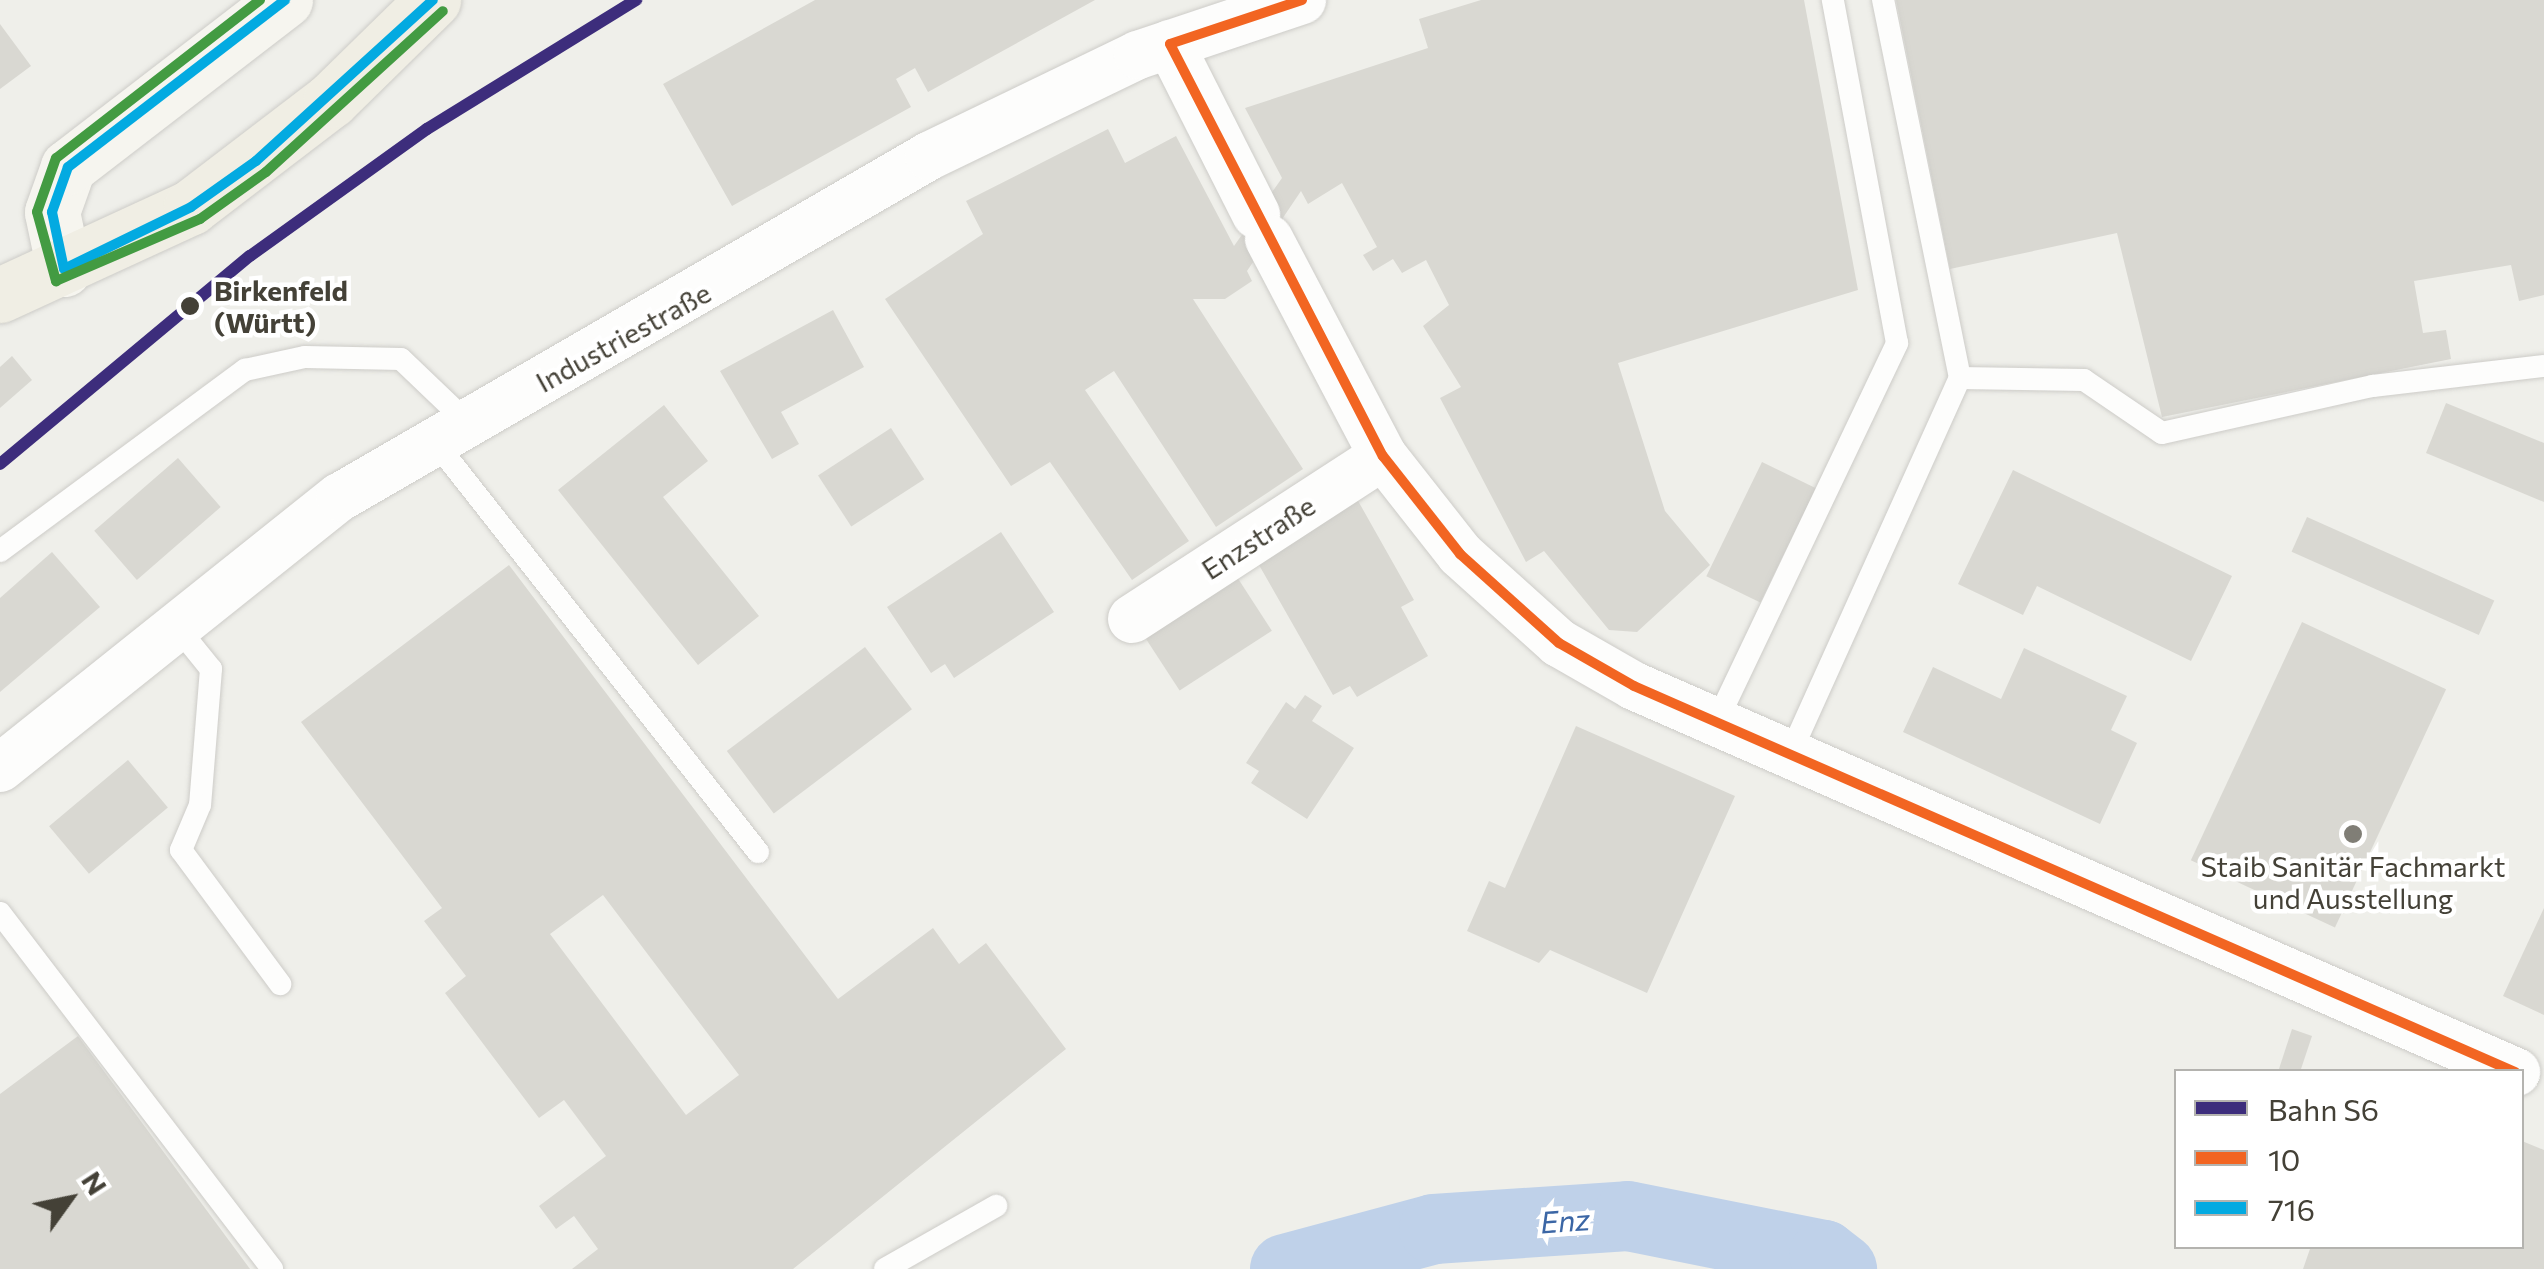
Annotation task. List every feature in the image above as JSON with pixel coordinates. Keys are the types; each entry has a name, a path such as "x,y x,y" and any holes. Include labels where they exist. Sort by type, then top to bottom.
{"main road":[{"path":"64,269 52,212 68,168 284,0"},
{"path":"0,295 64,269 191,207 256,161 433,0"}],"street":[{"name":"Industriestraße","path":"0,768 340,497 929,156 1170,44 1302,0"},
{"path":"1170,44 1383,456 1460,554 1559,642 1716,723 2510,1069"},
{"name":"Enzstraße","path":"1132,619 1383,456"}],"lane":[{"path":"1716,723 1897,343 1834,0"},
{"path":"1790,754 1960,378 1883,0"},
{"path":"0,551 245,370 306,358 400,359 445,392 451,433 758,852"},
{"path":"1960,378 2084,380 2162,433 2372,386 2544,366"},
{"path":"177,627 210,670 200,805 181,850 280,984"},
{"path":"0,913 272,1269"},
{"path":"885,1269 996,1206"}],"building":[{"path":"815,0 1095,0 928,92 915,68 896,79 911,107 732,206 663,84"},
{"path":"1481,0 1804,0 1858,290 1618,363 1665,511 1710,565 1637,632 1609,630 1544,551 1526,562 1440,398 1461,387 1423,326 1449,305 1426,260 1402,273 1393,259 1373,271 1363,255 1377,247 1342,183 1308,204 1301,191 1247,271 1252,281 1225,299 1193,299 1303,469 1216,527 1114,371 1085,390 1189,541 1132,580 1050,462 1011,486 885,299 983,234 966,201 1108,129 1125,163 1176,136 1234,246 1282,178 1245,108 1428,48 1419,19"},
{"path":"1896,0 2544,0 2544,295 2519,301 2511,265 2414,281 2423,333 2446,330 2451,359 2162,417 2117,233 1950,269"},
{"path":"0,24 31,66 0,89"},
{"path":"833,310 864,367 781,412 799,444 772,459 720,371"},
{"path":"12,356 32,380 0,408 0,367"},
{"path":"2446,403 2544,443 2544,502 2426,453"},
{"path":"664,405 708,461 663,497 759,616 698,665 558,490"},
{"path":"891,428 924,479 851,527 818,475"},
{"path":"178,458 221,507 137,580 94,531"},
{"path":"1762,462 1816,488 1760,602 1706,576"},
{"path":"2013,470 2232,576 2191,661 2037,586 2023,615 1958,584"},
{"path":"1357,499 1414,600 1401,607 1428,656 1357,697 1350,686 1333,695 1255,558"},
{"path":"2307,517 2494,600 2479,635 2292,552"},
{"path":"1001,532 1054,612 954,678 945,664 931,673 887,607"},
{"path":"52,552 100,607 0,692 0,598"},
{"path":"509,565 838,999 933,928 959,964 986,943 1066,1049 793,1269 572,1269 598,1249 574,1216 556,1229 539,1206 606,1156 564,1100 539,1118 445,993 466,976 424,921 442,908 301,722","holes":["603,895 739,1075 686,1115 550,934"]},
{"path":"1237,577 1272,631 1180,691 1145,637"},
{"path":"2302,622 2446,689 2335,928 2191,860"},
{"path":"865,647 912,709 774,813 727,751"},
{"path":"2024,648 2127,696 2111,730 2137,743 2100,824 1903,732 1933,667 2001,699"},
{"path":"1305,695 1322,706 1312,721 1354,748 1307,819 1251,783 1259,771 1246,763 1286,702 1295,709"},
{"path":"1576,726 1735,796 1647,993 1550,950 1539,963 1467,931 1489,881 1505,888"},
{"path":"128,760 168,807 89,874 49,826"},
{"path":"2544,908 2544,1015 2503,996"},
{"path":"2292,1029 2312,1036 2301,1069 2279,1069"},
{"path":"78,1036 250,1269 0,1269 0,1094"},
{"path":"2524,1142 2544,1150 2544,1269 2303,1269 2310,1249 2524,1249"}],"waterway":[{"name":"Enz","path":"1285,1269 1434,1229 1628,1216 1824,1255 1842,1269"}],"rail line":[{"name":"S6","path":"0,464 250,256 427,129 636,0"}],"transit line":[{"path":"260,0 56,158 37,212 56,281 200,219 266,172 443,11"},
{"name":"716","path":"285,0 68,167 52,212 64,269 191,207 256,161 433,0"},
{"name":"10","path":"1302,0 1170,44 1383,456 1460,554 1559,643 1634,686 2508,1069"}],"place":[{"name":"Birkenfeld (Württ)","path":"190,306"},
{"name":"Staib Sanitär Fachmarkt und Ausstellung","path":"2353,834"}]}
